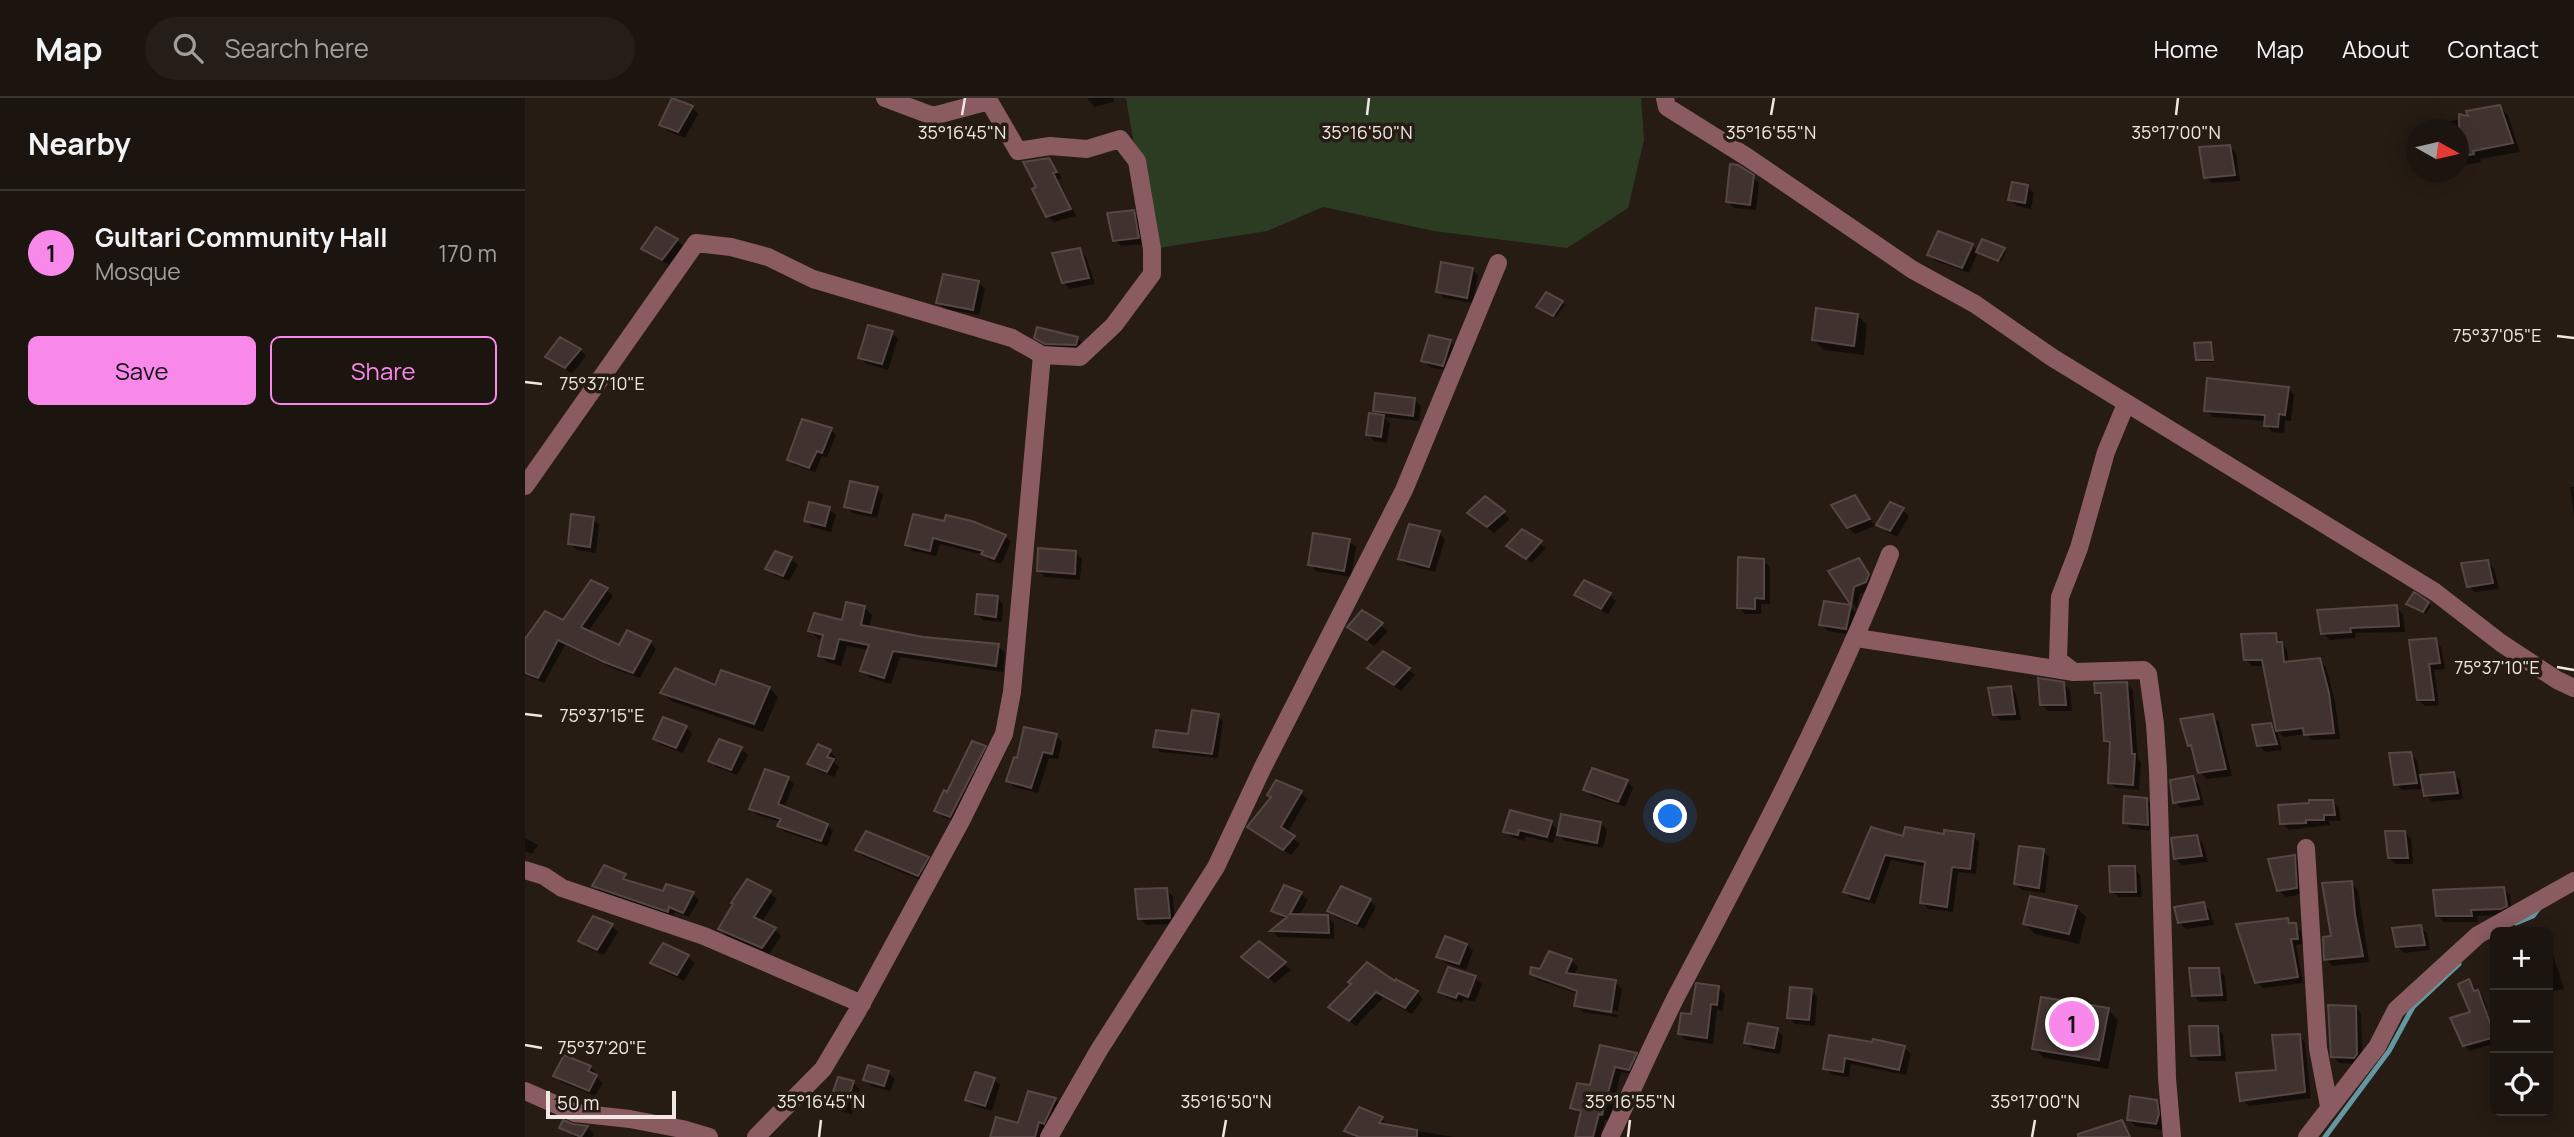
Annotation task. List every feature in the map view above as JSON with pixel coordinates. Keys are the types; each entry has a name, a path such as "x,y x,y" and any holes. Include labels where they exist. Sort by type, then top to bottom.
{"street":[{"path":"525,486 696,243 731,247 768,257 813,279 1012,338 1042,355 1080,357 1114,325 1152,274 1152,249 1137,161 1120,139 1087,149 1050,146 1018,151 989,102 933,116 885,98"},
{"path":"1665,98 1667,107 1747,157 1913,270 1975,304 2126,404 2435,592 2501,643 2557,680 2574,688"},
{"path":"1048,1137 1099,1050 1216,867 1262,769 1404,490 1498,263"},
{"path":"756,1137 823,1069 862,1004 961,821 1004,734 1012,692 1042,355"},
{"path":"2074,672 2059,660 2060,597 2079,548 2106,452 2126,404"},
{"path":"1610,1137 1677,995 1720,918 1857,638 1890,554"},
{"path":"1857,638 2074,672 2144,670 2148,674 2157,758 2167,1078 2172,1137"},
{"path":"2307,848 2318,1048 2329,1107"},
{"path":"525,870 562,888 703,936 862,1004"},
{"path":"2307,1137 2377,1047 2396,1010 2478,935 2574,881"},
{"path":"525,1091 575,1113 630,1119 709,1137"}],"green space":[{"path":"1126,98 1641,98 1644,140 1628,208 1567,248 1434,231 1323,207 1267,231 1152,249"}],"building":[{"path":"672,98 693,106 678,132 659,125"},
{"path":"2500,105 2513,143 2473,151 2474,154 2469,155 2469,119 2459,119 2459,114 2468,116 2466,111"},
{"path":"2230,145 2235,175 2204,178 2199,147"},
{"path":"1049,158 1057,172 1053,173 1071,209 1046,217 1032,189 1036,187 1023,162"},
{"path":"1730,164 1738,165 1754,175 1750,205 1726,202"},
{"path":"2012,182 2028,185 2025,203 2008,200"},
{"path":"1134,210 1139,238 1113,241 1107,213"},
{"path":"656,227 678,239 662,260 641,249"},
{"path":"1938,231 1973,244 1962,268 1927,255"},
{"path":"1982,239 2005,248 1998,261 1976,252"},
{"path":"1080,248 1089,278 1062,283 1052,253"},
{"path":"1441,262 1473,268 1467,298 1436,292"},
{"path":"943,274 979,281 973,310 936,303"},
{"path":"1546,292 1563,301 1553,316 1536,307"},
{"path":"1816,308 1858,314 1854,346 1812,340"},
{"path":"868,325 893,331 882,364 858,358"},
{"path":"1037,327 1078,337 1076,345 1045,344 1034,338"},
{"path":"1429,335 1451,340 1443,366 1421,361"},
{"path":"560,337 581,349 565,368 545,357"},
{"path":"2211,342 2213,360 2196,360 2194,343"},
{"path":"2207,378 2289,387 2285,415 2279,414 2278,427 2264,426 2265,415 2204,411"},
{"path":"1375,393 1415,398 1413,416 1373,411"},
{"path":"1369,413 1384,415 1381,437 1366,435"},
{"path":"802,419 832,428 822,453 817,451 809,468 787,460"},
{"path":"850,481 878,487 871,513 844,507"},
{"path":"1855,495 1870,519 1847,528 1831,505"},
{"path":"1485,496 1505,511 1487,527 1467,513"},
{"path":"809,502 830,507 825,526 804,521"},
{"path":"1890,502 1904,508 1890,531 1876,525"},
{"path":"571,514 594,517 590,547 568,544"},
{"path":"913,514 944,521 946,515 972,521 1006,535 994,559 981,554 983,551 933,538 930,551 905,545"},
{"path":"1409,524 1440,531 1429,567 1398,559"},
{"path":"1522,529 1542,541 1526,559 1506,546"},
{"path":"1313,533 1350,539 1344,571 1308,565"},
{"path":"1038,548 1076,551 1075,574 1037,571"},
{"path":"775,551 792,557 783,576 765,569"},
{"path":"1738,557 1764,559 1764,599 1755,598 1755,609 1737,608"},
{"path":"1859,558 1869,574 1866,582 1854,587 1851,605 1828,571"},
{"path":"2488,560 2493,583 2467,587 2461,563"},
{"path":"591,580 608,588 581,627 619,645 627,630 651,641 633,673 558,640 538,678 525,673 525,639 545,611 563,620"},
{"path":"1584,580 1611,593 1601,609 1574,595"},
{"path":"2414,592 2429,602 2423,612 2406,604"},
{"path":"977,594 998,596 996,617 975,614"},
{"path":"1824,601 1851,605 1846,629 1819,625"},
{"path":"846,602 865,606 861,625 923,637 999,644 996,666 893,651 884,678 860,671 869,645 839,639 834,659 818,656 823,635 808,631 814,613 842,620"},
{"path":"2397,605 2399,626 2350,628 2351,632 2321,634 2317,610"},
{"path":"1362,610 1383,623 1367,640 1347,627"},
{"path":"2276,633 2277,642 2282,642 2284,662 2320,658 2329,693 2334,733 2304,735 2303,728 2276,731 2262,660 2244,660 2241,634"},
{"path":"2436,638 2440,663 2429,664 2434,700 2417,700 2409,640"},
{"path":"1383,651 1410,668 1394,685 1367,668"},
{"path":"675,668 715,685 721,670 770,687 754,724 660,693"},
{"path":"2038,678 2064,682 2066,705 2040,705"},
{"path":"2127,682 2132,754 2135,754 2133,785 2108,783 2110,742 2104,741 2101,693 2095,693 2094,683"},
{"path":"2011,686 2015,714 1993,715 1988,688"},
{"path":"1192,710 1219,714 1212,754 1153,747 1156,730 1188,734"},
{"path":"2213,714 2226,769 2198,773 2191,745 2188,746 2180,719"},
{"path":"663,717 687,726 676,748 653,739"},
{"path":"2271,723 2277,744 2257,746 2252,725"},
{"path":"1024,727 1057,734 1052,754 1043,752 1031,788 1006,781 1014,757 1017,758"},
{"path":"719,739 742,747 731,770 708,761"},
{"path":"972,741 986,746 950,817 934,811 944,790 947,792"},
{"path":"818,744 831,750 827,757 834,759 827,772 807,764"},
{"path":"2411,752 2417,783 2394,785 2389,753"},
{"path":"1592,768 1628,780 1618,802 1583,790"},
{"path":"765,769 789,777 778,804 828,824 821,841 777,826 781,819 749,809"},
{"path":"2454,772 2458,793 2424,796 2420,775"},
{"path":"2193,776 2199,799 2173,803 2170,780"},
{"path":"1276,780 1302,791 1281,827 1295,836 1283,850 1247,827 1271,797 1267,795"},
{"path":"2124,796 2147,798 2148,825 2123,823"},
{"path":"2309,800 2333,800 2335,815 2324,815 2324,820 2306,820 2306,823 2280,824 2278,805 2309,803"},
{"path":"1510,810 1552,821 1547,837 1519,830 1518,835 1503,832"},
{"path":"1561,814 1601,822 1597,843 1557,835"},
{"path":"1871,827 1903,836 1905,827 1944,834 1944,830 1974,834 1970,869 1952,867 1947,907 1920,903 1925,862 1885,855 1869,899 1843,892"},
{"path":"866,831 929,857 918,876 855,850"},
{"path":"2385,831 2405,831 2408,858 2388,858"},
{"path":"2197,835 2202,856 2174,859 2171,838"},
{"path":"2019,846 2044,849 2039,888 2014,884"},
{"path":"2295,855 2297,888 2277,891 2268,859"},
{"path":"604,865 626,874 623,879 663,891 666,884 694,892 683,913 669,907 668,912 592,886"},
{"path":"2109,866 2135,866 2136,892 2110,892"},
{"path":"747,879 771,891 754,917 776,928 762,948 718,929"},
{"path":"2352,881 2363,956 2324,960 2323,937 2331,936 2322,883"},
{"path":"1284,885 1302,892 1290,914 1328,915 1329,933 1270,931 1287,917 1271,911"},
{"path":"1341,886 1371,899 1357,924 1327,911"},
{"path":"2504,887 2507,906 2501,909 2471,910 2472,916 2436,916 2433,890"},
{"path":"1167,888 1170,918 1138,919 1135,889"},
{"path":"2030,896 2077,906 2069,934 2023,924"},
{"path":"2204,902 2208,919 2178,923 2174,907"},
{"path":"593,916 613,924 597,950 578,941"},
{"path":"2288,918 2289,923 2296,923 2298,939 2291,939 2298,977 2255,983 2236,924"},
{"path":"2421,925 2425,945 2396,947 2392,928"},
{"path":"1445,936 1467,944 1459,964 1436,957"},
{"path":"1259,941 1286,962 1268,978 1241,957"},
{"path":"663,943 689,955 677,975 650,963"},
{"path":"1549,951 1572,959 1566,973 1616,980 1611,1012 1574,1006 1577,991 1530,974 1531,967 1540,969"},
{"path":"1367,962 1395,981 1396,979 1418,991 1405,1008 1376,992 1349,1021 1328,1007 1351,984 1348,982"},
{"path":"1448,967 1476,976 1468,997 1458,993 1456,998 1438,992"},
{"path":"2189,968 2219,968 2222,995 2192,996"},
{"path":"2469,979 2474,991 2478,990 2490,1023 2490,1038 2463,1046 2450,1018 2470,1012 2458,984"},
{"path":"1696,983 1719,986 1717,1005 1711,1004 1707,1038 1678,1034 1681,1013 1691,1014"},
{"path":"1790,987 1812,989 1809,1020 1787,1018"},
{"path":"2041,997 2109,1008 2099,1060 2032,1049"},
{"path":"2328,1005 2356,1006 2357,1054 2354,1058 2331,1057"},
{"path":"1748,1023 1778,1028 1774,1048 1744,1043"},
{"path":"2189,1026 2218,1026 2220,1055 2191,1056"},
{"path":"2300,1034 2305,1092 2240,1101 2236,1073 2276,1070 2272,1035"},
{"path":"1829,1035 1872,1042 1873,1039 1905,1046 1899,1070 1845,1058 1843,1072 1823,1069"},
{"path":"1600,1045 1637,1053 1629,1070 1615,1067 1593,1137 1575,1137 1581,1111 1570,1108 1577,1083 1590,1085"},
{"path":"564,1055 591,1066 588,1071 597,1075 589,1091 553,1076"},
{"path":"868,1065 889,1071 884,1086 863,1080"},
{"path":"975,1072 995,1078 985,1106 965,1100"},
{"path":"838,1077 854,1081 845,1108 829,1104"},
{"path":"1028,1091 1056,1098 1044,1124 1039,1122 1035,1137 990,1137 996,1117 1018,1123"},
{"path":"2130,1096 2157,1100 2159,1114 2156,1124 2127,1120"},
{"path":"1359,1107 1383,1117 1379,1123 1417,1130 1417,1137 1359,1137 1344,1131"},
{"path":"563,1120 588,1126 581,1137 559,1128"},
{"path":"2122,1120 2130,1137 2078,1137 2078,1134"}],"waterway":[{"path":"2516,923 2533,916 2539,908"},
{"path":"2325,1137 2389,1051 2413,1007 2459,964"}],"place":[{"name":"Gultari Community Hall","path":"2072,1024"}]}
